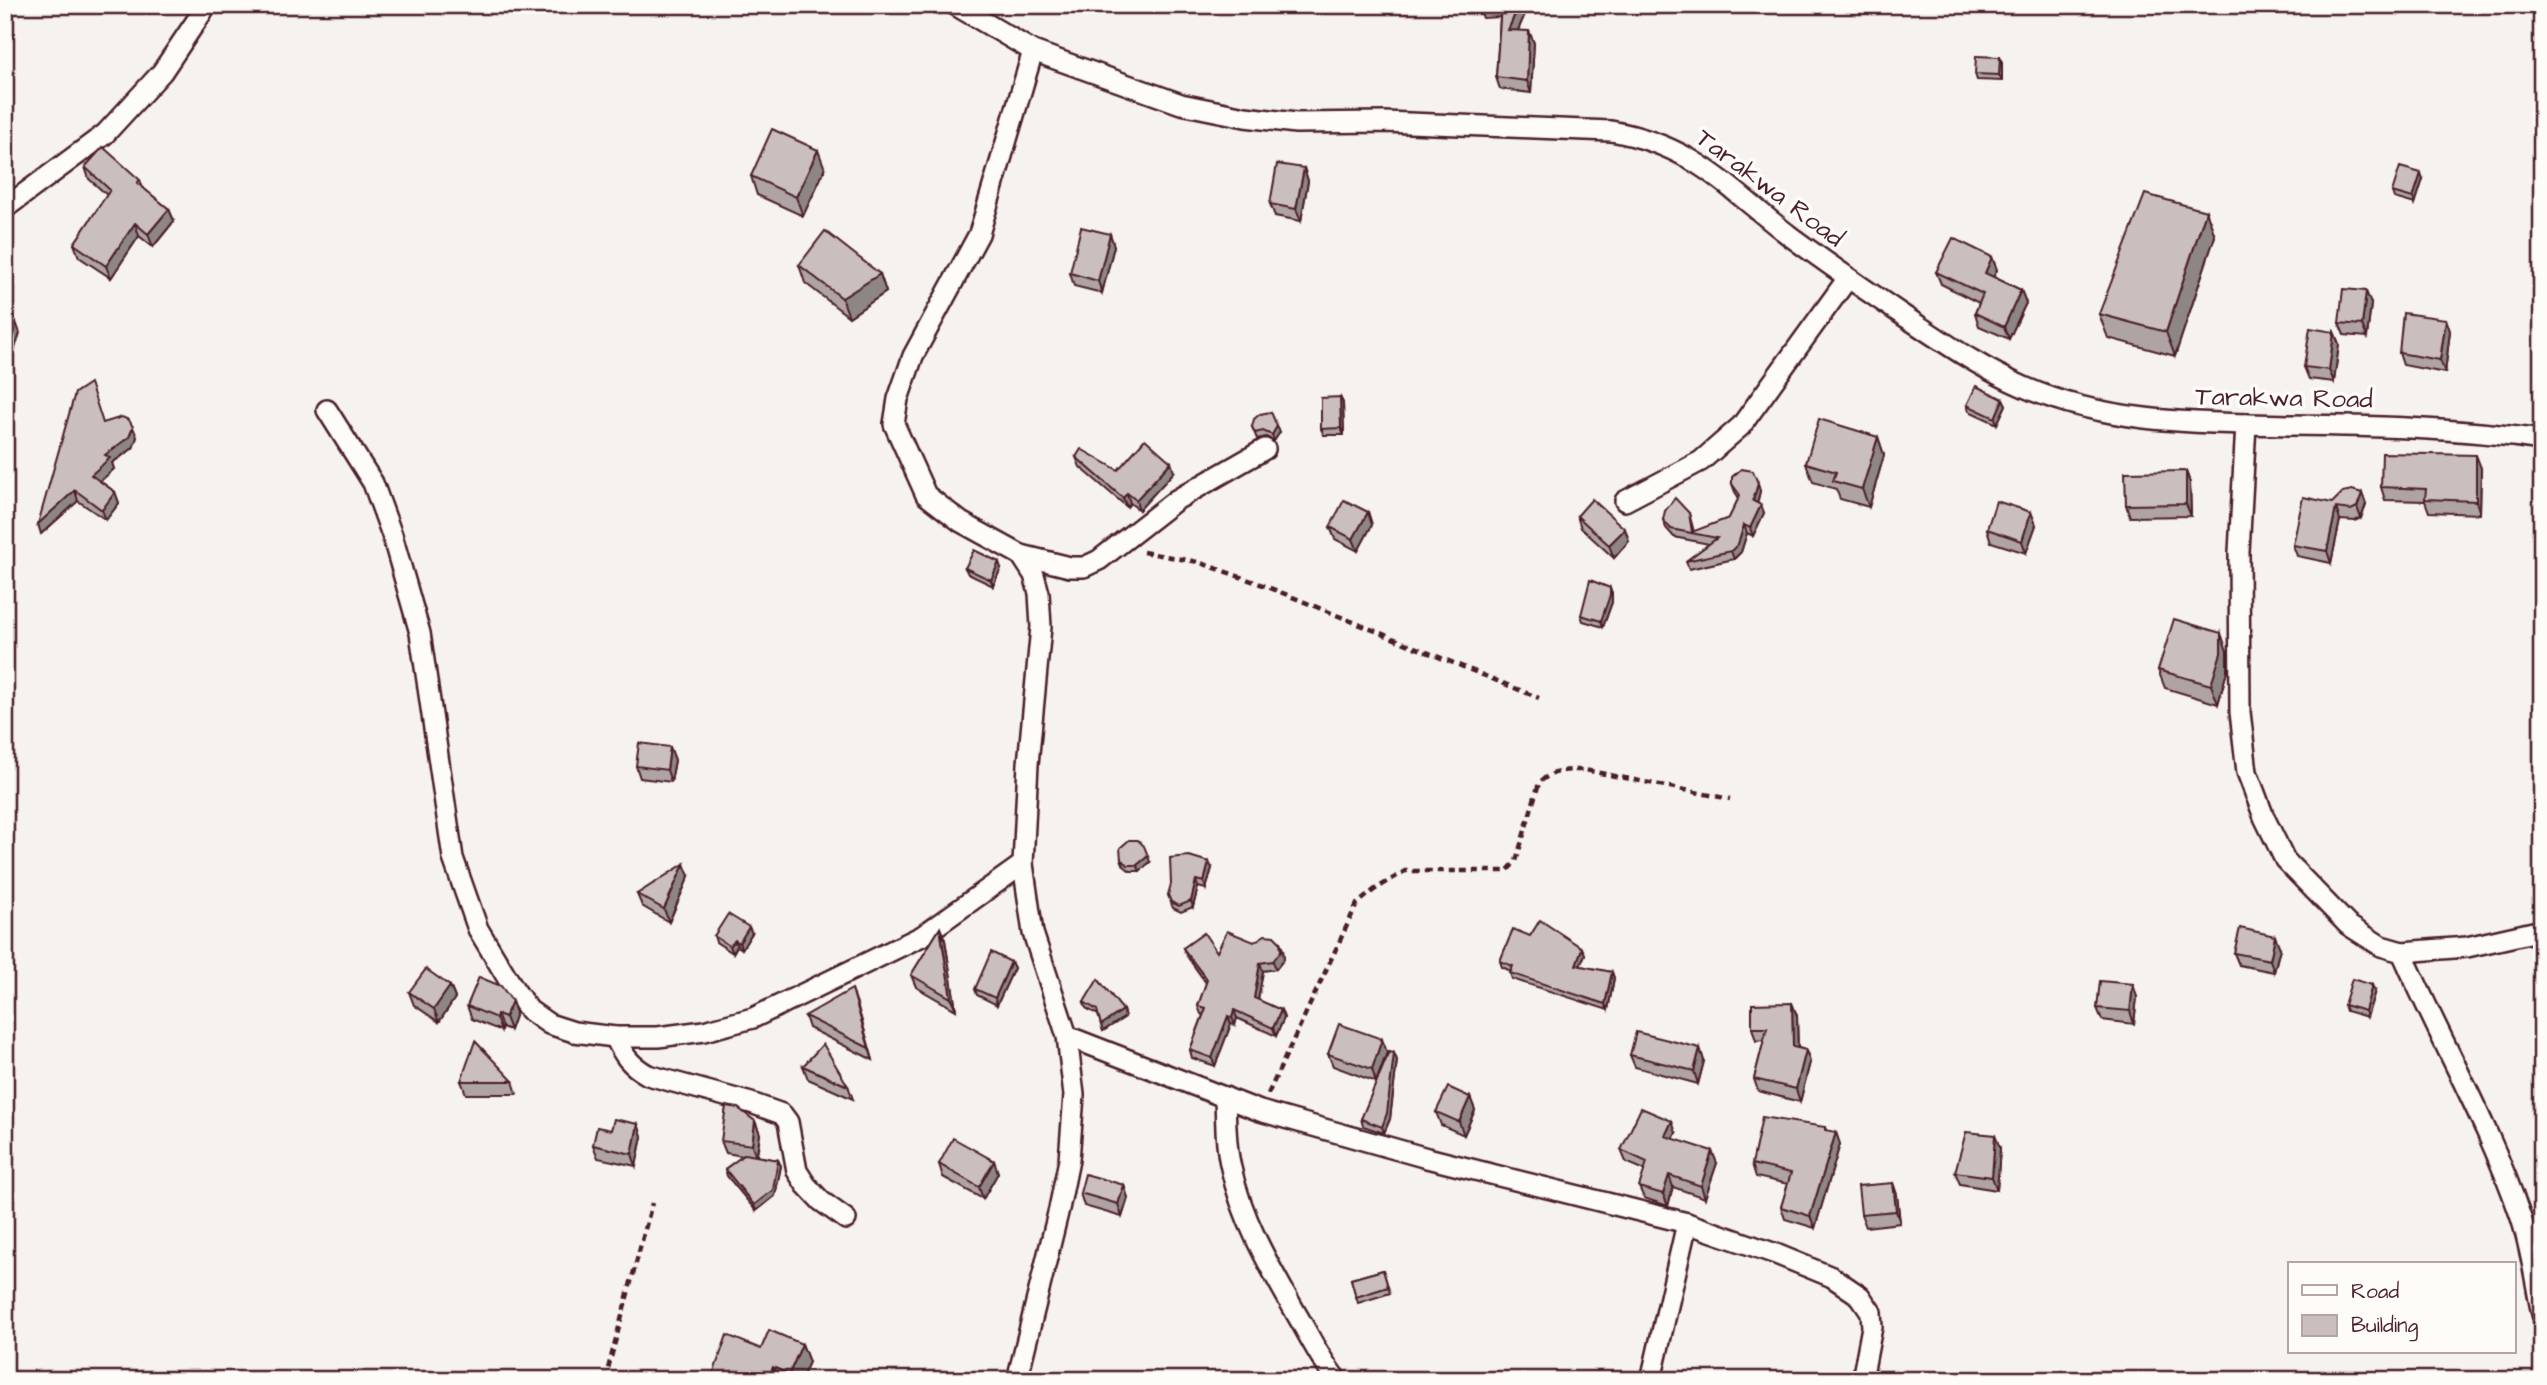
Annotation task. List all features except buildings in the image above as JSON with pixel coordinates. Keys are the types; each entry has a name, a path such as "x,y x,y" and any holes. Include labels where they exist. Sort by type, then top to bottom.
{"street":[{"path":"5,208 106,134 162,72 207,5"},
{"name":"Tarakwa Road","path":"955,5 1033,51 1181,104 1245,117 1296,123 1384,122 1611,131 1669,146 1704,167 1787,234 1848,278 1990,373 2075,407 2165,422 2442,429 2542,440"},
{"path":"1033,51 979,234 914,356 898,400 894,424 926,495 961,522 1021,555 1070,567 1084,567 1099,560 1176,500 1265,449"},
{"path":"1625,501 1701,461 1741,426 1848,278"},
{"path":"327,410 373,483 392,536 420,633 453,858 478,929 529,1010 549,1024 574,1032 615,1037 657,1037 704,1031 752,1018 922,936 1023,864"},
{"path":"2246,424 2239,552 2240,712 2246,772 2264,817 2286,860 2348,925 2381,946 2402,951 2467,947 2542,930"},
{"path":"1017,1380 1045,1271 1069,1160 1074,1095 1067,1036 1033,933 1023,864 1028,764 1041,627 1040,593 1034,575 1021,555"},
{"path":"2402,951 2467,1088 2521,1217 2542,1314"},
{"path":"1067,1036 1260,1111 1427,1158 1687,1223 1832,1277 1860,1296 1871,1312 1872,1327 1861,1380"},
{"path":"615,1037 625,1058 648,1075 782,1114 788,1122 797,1171 821,1201 846,1219"},
{"path":"1226,1097 1226,1136 1231,1168 1247,1220 1291,1304 1337,1380"},
{"path":"1651,1380 1687,1223"}],"path":[{"path":"1115,547 1198,562 1263,584 1539,698"},
{"path":"1260,1111 1357,904 1374,890 1405,871 1507,871 1516,861 1539,783 1545,777 1564,770 1585,770 1730,799"},
{"path":"605,1380 652,1203"}]}
